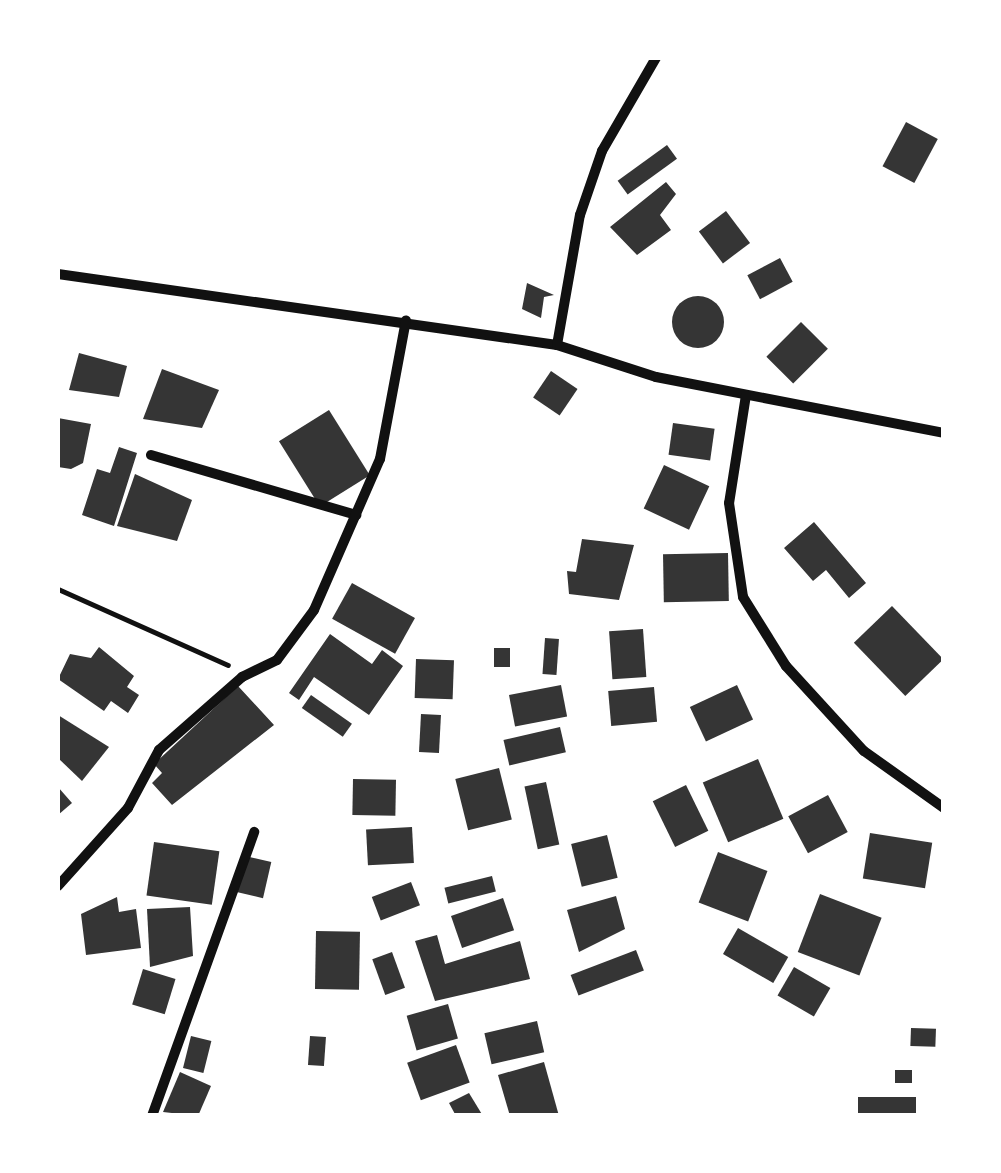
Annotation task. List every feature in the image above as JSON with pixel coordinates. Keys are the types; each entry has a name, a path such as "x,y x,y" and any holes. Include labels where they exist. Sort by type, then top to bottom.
{"street":[{"path":"557,345 591,183 654,62 667,58"},
{"path":"58,274 175,296 406,320 557,345 746,395 944,432"},
{"path":"58,886 128,808 159,750 242,677 261,672 300,633 356,514 390,424 406,320"},
{"path":"746,395 730,503 743,598 842,728 944,808"},
{"path":"150,455 356,514"},
{"path":"152,1116 254,832"}],"path":[{"path":"58,589 207,652 242,677"}],"building":[{"path":"906,122 938,139 914,183 883,166"},
{"path":"667,145 677,159 628,195 618,181"},
{"path":"666,182 676,194 660,215 671,230 637,255 610,227"},
{"path":"726,211 750,243 723,263 699,231"},
{"path":"780,258 793,282 760,299 747,275"},
{"path":"527,283 554,295 544,297 541,318 522,309"},
{"path":"698,296 716,304 724,322 716,340 698,348 680,340 672,322 680,304"},
{"path":"801,322 828,349 793,384 766,357"},
{"path":"79,353 127,366 119,397 69,390"},
{"path":"162,369 219,390 202,428 143,419"},
{"path":"551,371 578,389 560,415 533,398"},
{"path":"329,410 370,475 320,507 279,441"},
{"path":"58,418 91,424 83,463 71,469 58,467"},
{"path":"673,423 715,429 710,461 669,455"},
{"path":"119,447 137,453 114,526 82,515 97,469 110,473"},
{"path":"664,465 709,486 689,530 644,509"},
{"path":"135,474 192,500 177,541 117,526"},
{"path":"814,522 866,583 849,598 826,570 813,581 784,548"},
{"path":"582,539 634,545 619,600 569,594 567,571 576,572"},
{"path":"728,553 729,601 664,602 663,554"},
{"path":"352,583 415,618 395,654 332,619"},
{"path":"892,606 943,659 905,696 854,643"},
{"path":"643,629 646,677 612,679 609,631"},
{"path":"330,634 372,664 382,650 403,666 369,715 314,677 299,700 289,693"},
{"path":"545,638 559,639 556,675 542,674"},
{"path":"99,647 134,676 127,687 139,695 128,713 111,701 104,711 58,679 70,654 91,658"},
{"path":"494,648 510,648 510,667 494,667"},
{"path":"416,659 454,660 453,699 415,698"},
{"path":"561,685 567,716 515,727 509,695"},
{"path":"737,685 753,719 706,741 690,707"},
{"path":"238,686 274,725 172,805 152,783 162,773 154,764"},
{"path":"654,687 657,722 611,726 608,691"},
{"path":"311,695 352,724 343,737 302,708"},
{"path":"421,714 441,715 439,753 419,752"},
{"path":"58,715 109,747 82,781 58,758"},
{"path":"560,727 566,752 509,765 503,740"},
{"path":"758,759 783,819 728,842 703,782"},
{"path":"499,768 512,819 468,830 455,779"},
{"path":"353,779 396,780 395,816 352,815"},
{"path":"546,782 559,845 538,849 524,787"},
{"path":"686,785 708,831 675,847 653,801"},
{"path":"58,787 72,803 58,815"},
{"path":"828,795 848,832 808,853 788,816"},
{"path":"412,827 414,863 368,865 366,829"},
{"path":"870,833 932,843 925,888 863,878"},
{"path":"607,835 618,878 582,887 571,844"},
{"path":"154,842 219,851 212,905 146,895"},
{"path":"718,852 767,871 748,921 699,902"},
{"path":"245,856 271,862 263,898 237,892"},
{"path":"492,876 496,892 448,903 444,888"},
{"path":"411,882 420,905 381,920 372,897"},
{"path":"820,894 882,918 859,976 798,952"},
{"path":"616,896 625,929 579,952 567,910"},
{"path":"117,897 119,912 136,909 141,948 86,955 81,914"},
{"path":"503,898 514,930 462,948 451,916"},
{"path":"190,907 193,956 150,967 147,909"},
{"path":"738,928 788,957 773,983 723,954"},
{"path":"316,931 360,932 359,990 315,989"},
{"path":"437,935 445,964 520,941 530,979 435,1001 415,941"},
{"path":"636,950 644,971 579,996 571,975"},
{"path":"392,952 405,988 385,995 372,959"},
{"path":"794,967 830,988 814,1017 778,996"},
{"path":"143,969 176,979 165,1014 132,1004"},
{"path":"448,1004 458,1039 417,1050 407,1016"},
{"path":"537,1021 544,1052 492,1064 484,1033"},
{"path":"911,1028 936,1029 935,1047 910,1046"},
{"path":"191,1036 211,1041 203,1073 183,1068"},
{"path":"310,1036 326,1037 324,1066 308,1065"},
{"path":"456,1045 470,1083 421,1100 407,1063"},
{"path":"544,1062 559,1116 510,1116 498,1075"},
{"path":"895,1070 912,1070 912,1083 895,1083"},
{"path":"180,1072 211,1086 198,1116 163,1112"},
{"path":"469,1093 483,1116 456,1116 449,1103"},
{"path":"858,1097 916,1097 916,1116 858,1116"}]}
